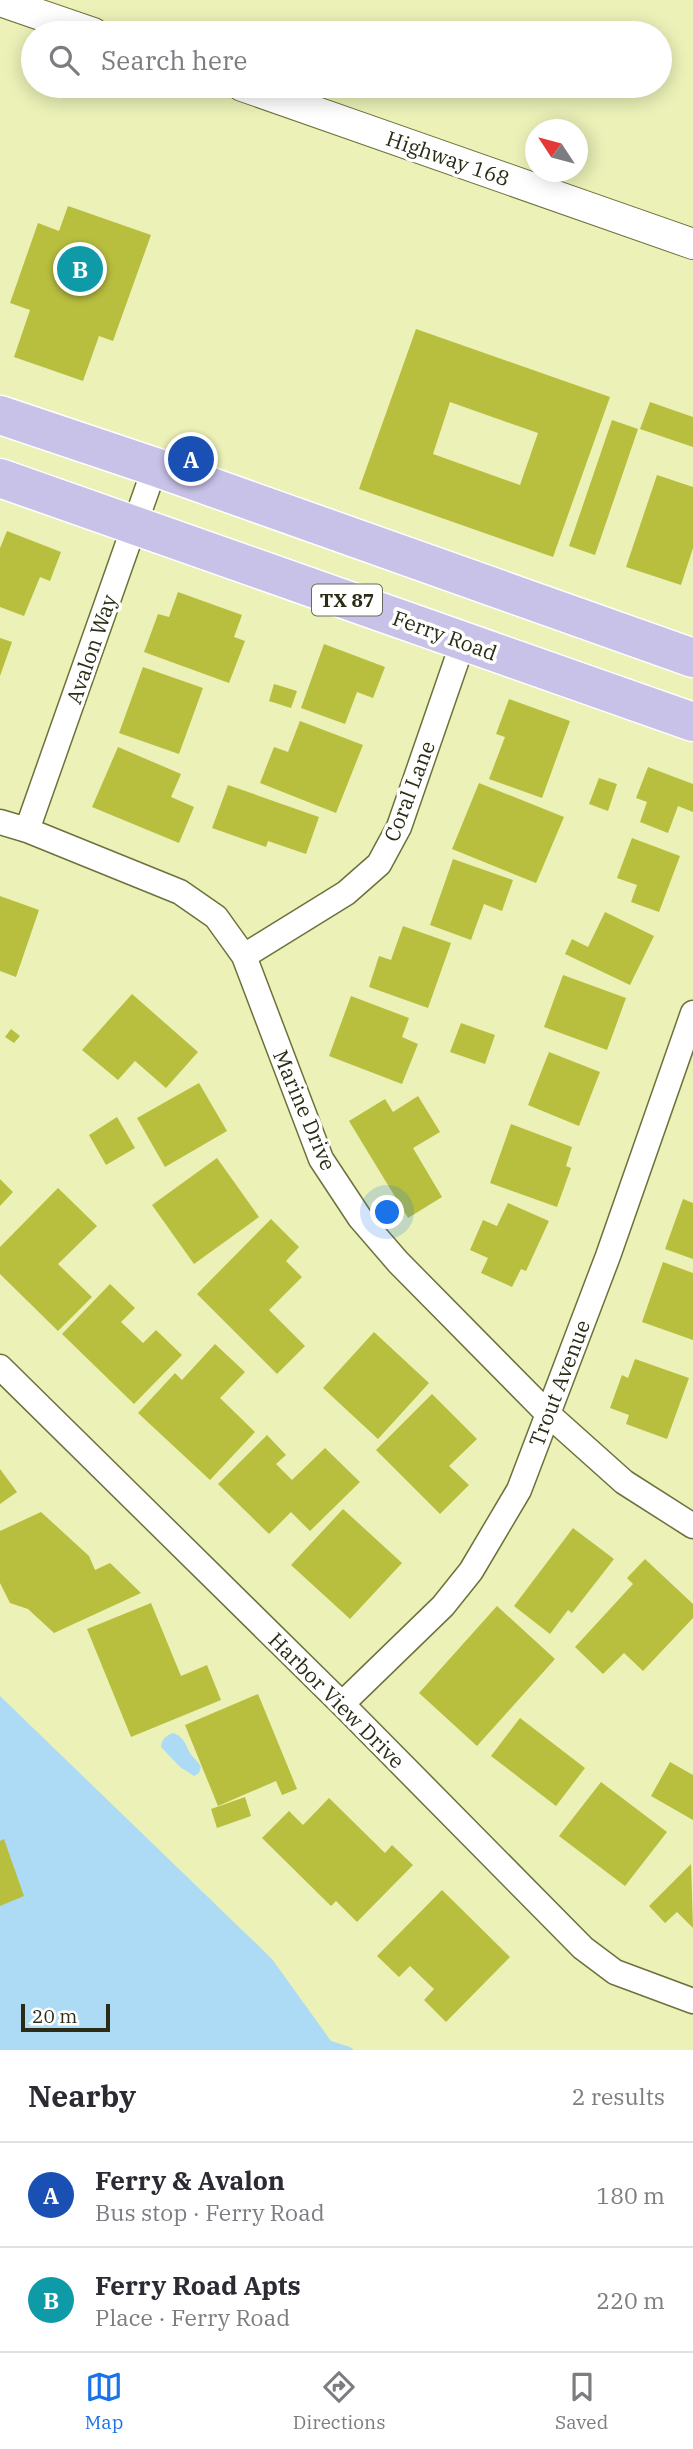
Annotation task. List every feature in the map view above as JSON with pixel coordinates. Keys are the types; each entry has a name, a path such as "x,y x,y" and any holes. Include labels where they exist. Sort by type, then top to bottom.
{"main road":[{"path":"0,415 155,467 693,658"},
{"name":"Ferry Road","path":"0,478 693,722"}],"street":[{"path":"0,1 58,21"},
{"name":"Highway 168","path":"276,98 693,244"},
{"name":"Avalon Way","path":"27,830 155,467"},
{"name":"Coral Lane","path":"244,956 346,893 379,863 399,827 463,642"},
{"name":"Marine Drive","path":"0,822 27,830 180,892 216,917 244,956 321,1159 360,1218 398,1262 548,1414 624,1482 693,1526"},
{"name":"Trout Avenue","path":"342,1704 443,1606 471,1571 519,1490 608,1256 693,1013"},
{"name":"Harbor View Drive","path":"0,1367 342,1704 583,1948 615,1972 693,2001"}],"water":[{"path":"0,1696 272,1959 331,2041 354,2050 0,2050"},
{"path":"173,1733 183,1740 201,1767 199,1773 194,1776 180,1767 161,1747 164,1738"}],"building":[{"path":"68,206 151,235 113,341 99,336 83,381 14,357 30,310 10,303 38,223 59,231"},
{"path":"416,329 610,397 553,557 359,489","holes":["450,402 538,433 520,485 433,454"]},
{"path":"650,402 693,417 693,447 640,429"},
{"path":"612,420 638,429 595,555 569,546"},
{"path":"657,475 693,487 693,548 681,585 626,567"},
{"path":"7,531 61,552 50,581 40,577 24,616 0,607 0,548"},
{"path":"178,592 242,615 234,637 245,641 229,683 144,652 158,614 169,617"},
{"path":"0,638 12,642 0,676"},
{"path":"324,644 385,667 373,698 357,692 345,724 301,708"},
{"path":"143,667 203,688 179,754 119,733"},
{"path":"274,684 297,691 291,708 269,701"},
{"path":"509,699 570,721 542,798 489,779 505,737 496,734"},
{"path":"300,721 363,745 336,813 260,783 274,747 288,752"},
{"path":"118,747 181,774 171,797 194,807 179,843 92,807"},
{"path":"648,767 693,784 693,812 678,806 668,833 640,822 647,802 636,798"},
{"path":"599,778 617,784 608,811 589,804"},
{"path":"479,783 564,817 536,883 452,849"},
{"path":"228,785 319,817 306,854 268,841 266,847 212,828"},
{"path":"632,838 680,856 659,912 631,902 637,885 617,878"},
{"path":"453,859 513,880 502,911 484,904 471,940 430,925"},
{"path":"0,896 39,910 16,977 0,971"},
{"path":"605,912 654,936 630,985 565,954 572,939 588,947"},
{"path":"403,926 451,943 428,1008 369,987 379,956 391,960"},
{"path":"563,975 626,998 607,1050 544,1027"},
{"path":"132,994 198,1052 166,1088 135,1061 118,1080 82,1050"},
{"path":"351,996 409,1018 402,1037 418,1044 402,1084 329,1056"},
{"path":"461,1023 495,1035 485,1064 450,1052"},
{"path":"11,1029 20,1036 14,1043 5,1037"},
{"path":"549,1052 600,1072 579,1126 528,1105"},
{"path":"199,1083 227,1131 165,1167 137,1118"},
{"path":"418,1096 440,1132 413,1148 442,1197 408,1218 349,1121 385,1099 393,1112"},
{"path":"117,1117 135,1148 106,1165 89,1135"},
{"path":"511,1124 572,1147 566,1166 571,1168 557,1207 490,1183"},
{"path":"217,1158 259,1217 194,1264 152,1205"},
{"path":"0,1179 13,1192 0,1206"},
{"path":"58,1188 97,1226 58,1264 92,1297 58,1331 0,1274 0,1247"},
{"path":"683,1199 693,1203 693,1259 665,1249"},
{"path":"508,1203 549,1221 526,1271 521,1269 512,1287 481,1273 488,1258 470,1250 483,1220 497,1226"},
{"path":"271,1219 299,1247 286,1261 302,1277 269,1310 305,1346 277,1374 197,1294"},
{"path":"663,1262 693,1273 693,1340 642,1322"},
{"path":"110,1284 135,1308 121,1322 143,1343 156,1330 182,1355 134,1404 62,1334"},
{"path":"374,1332 429,1383 378,1439 323,1388"},
{"path":"215,1344 245,1372 220,1398 255,1432 210,1480 138,1413 175,1373 182,1380"},
{"path":"635,1359 689,1378 667,1439 626,1424 629,1415 610,1408 622,1375 628,1378"},
{"path":"432,1394 477,1439 449,1466 469,1485 440,1514 376,1450"},
{"path":"267,1435 286,1455 276,1464 292,1480 325,1448 360,1482 310,1531 291,1512 269,1534 218,1484"},
{"path":"0,1469 17,1492 0,1504"},
{"path":"343,1509 402,1563 350,1619 291,1565"},
{"path":"41,1512 89,1556 95,1570 110,1563 141,1593 54,1633 28,1609 10,1603 0,1583 0,1531"},
{"path":"573,1528 614,1559 572,1613 568,1610 550,1634 514,1606"},
{"path":"645,1559 693,1604 693,1618 643,1671 624,1653 603,1674 575,1647 633,1584 627,1578"},
{"path":"151,1603 181,1676 207,1665 221,1700 131,1737 87,1629"},
{"path":"497,1606 555,1659 477,1746 419,1693"},
{"path":"258,1694 297,1789 282,1795 276,1781 218,1806 185,1725"},
{"path":"520,1718 585,1768 556,1806 491,1756"},
{"path":"670,1762 693,1775 693,1820 651,1796"},
{"path":"601,1782 667,1832 625,1886 559,1836"},
{"path":"245,1797 251,1816 217,1828 211,1809"},
{"path":"329,1798 385,1853 392,1845 413,1865 357,1922 336,1901 331,1906 262,1838 289,1811 303,1825"},
{"path":"4,1839 24,1896 0,1906 0,1841"},
{"path":"691,1864 693,1928 677,1912 665,1923 649,1906"},
{"path":"442,1890 510,1957 446,2022 424,2000 434,1989 410,1966 399,1977 377,1956"}],"place":[{"name":"Ferry Road Apts","path":"80,269"},
{"name":"Ferry & Avalon","path":"191,459"}]}
